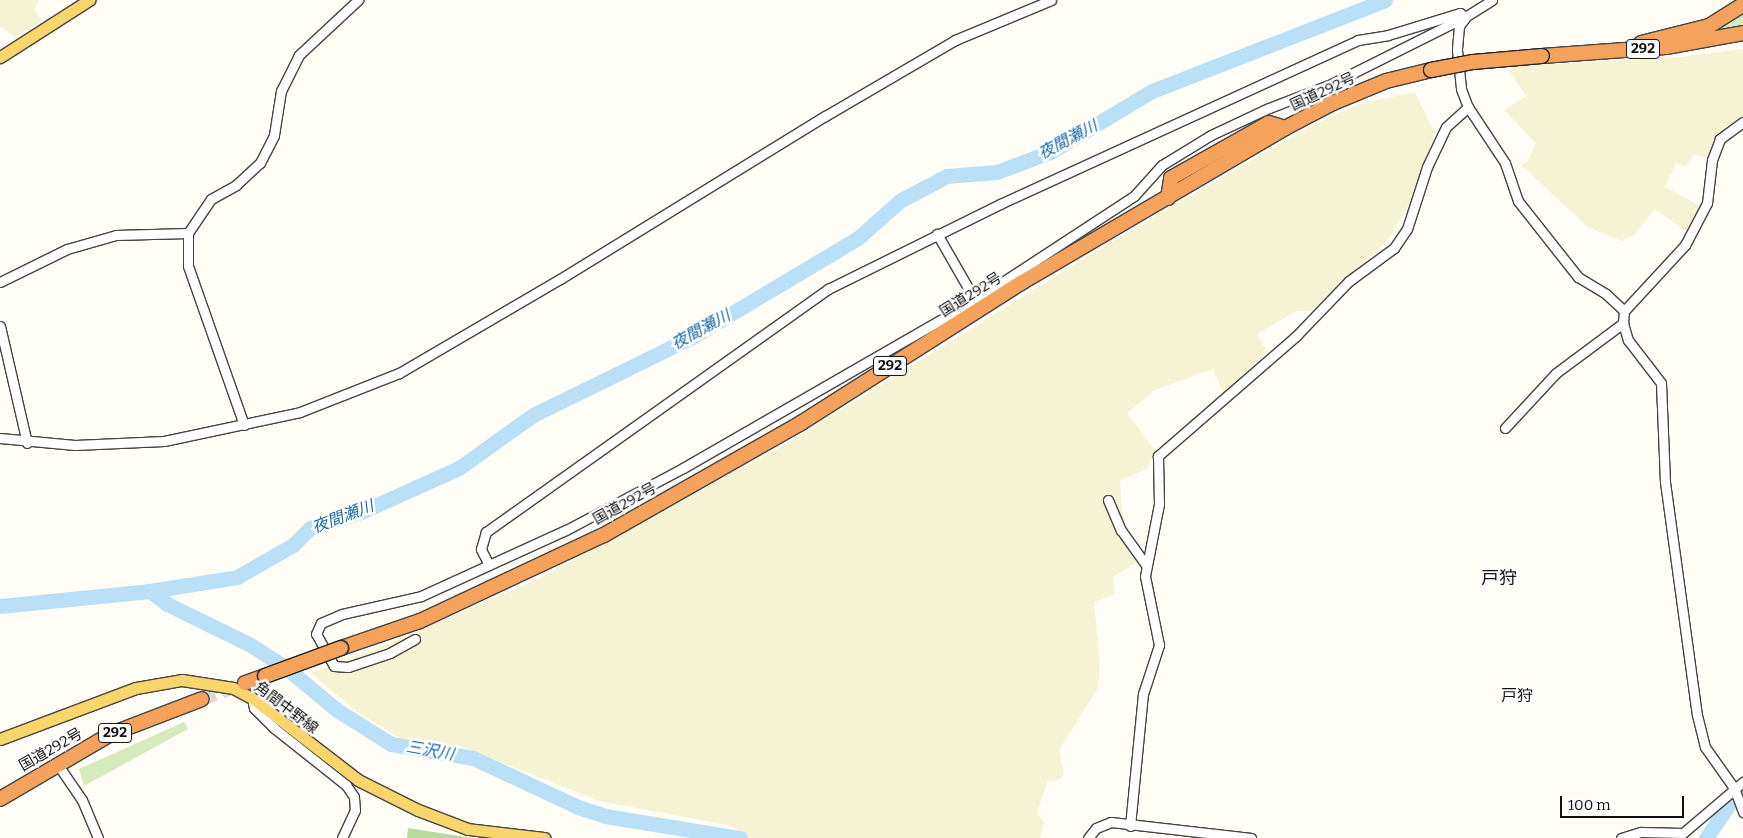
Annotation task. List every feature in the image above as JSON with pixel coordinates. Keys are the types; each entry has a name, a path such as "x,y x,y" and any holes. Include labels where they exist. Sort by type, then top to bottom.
{"highway":[{"path":"1604,52 1709,26 1743,5"},
{"name":"国道292号","path":"246,683 420,621 604,535 801,423 1021,283 1285,128 1333,103 1386,81 1473,62 1666,47 1743,33"},
{"name":"国道292号","path":"0,799 32,778 111,734 202,699"}],"main road":[{"path":"0,56 89,0"},
{"name":"角間中野線","path":"0,739 136,688 182,680 233,688 252,698 358,780 418,810 468,829 544,838"}],"street":[{"path":"244,425 188,266 188,233 211,199 236,185 260,163 274,135 281,91 299,55 358,0"},
{"path":"0,438 26,442 75,445 164,441 300,412 399,373 560,280 825,116 955,40 1050,0"},
{"path":"415,639 390,653 348,666 334,666 316,634 321,623 342,614 421,596 566,530 683,468 975,300 1134,196 1162,165 1211,135 1269,108 1329,86 1466,17 1492,0"},
{"path":"489,565 481,549 486,532 828,289 937,234 1358,40 1460,13 1466,17"},
{"path":"1466,17 1459,26 1457,50 1461,89 1468,107 1505,163 1518,201 1564,263 1578,277 1606,294 1624,311"},
{"path":"1130,826 1142,694 1159,645 1146,589 1146,565 1159,504 1158,456 1297,335 1349,281 1394,248 1407,229 1427,167 1446,127 1468,107"},
{"path":"1743,122 1720,139 1716,148 1706,203 1685,245 1624,311 1623,323 1628,340 1661,383 1665,482 1697,715 1705,747 1734,788 1743,812"},
{"path":"0,282 67,249 116,235 188,233"},
{"path":"937,234 975,300"},
{"path":"1505,428 1556,373 1623,323"},
{"path":"0,326 26,442"},
{"path":"1108,500 1120,530 1146,565"},
{"path":"252,698 254,708 274,728 346,785 354,797 355,810 342,838"},
{"path":"58,765 82,800 98,838"},
{"path":"1621,838 1641,832 1683,833 1743,782"},
{"path":"1088,838 1102,825 1111,822 1130,826 1230,833 1251,838"}],"shaded area":[{"path":"0,0 39,0 34,10 43,21 15,37 0,26"},
{"path":"1743,49 1743,117 1708,158 1694,154 1686,167 1676,163 1665,187 1701,206 1687,232 1655,209 1635,234 1623,241 1589,228 1521,165 1528,161 1536,143 1504,110 1526,96 1509,71 1514,66 1681,57"},
{"path":"1415,92 1435,133 1408,206 1388,240 1311,311 1297,311 1257,334 1267,352 1223,393 1213,369 1155,390 1127,413 1155,450 1148,468 1120,481 1122,512 1136,563 1113,577 1115,594 1094,602 1100,661 1098,688 1059,750 1064,774 1060,779 1047,782 1037,814 1044,822 1040,838 752,838 728,825 599,801 457,745 422,744 398,737 357,712 311,673 383,646 538,579 784,445 1102,247 1307,128 1358,104"}],"green space":[{"path":"1743,12 1743,26 1702,35 1707,30 1731,21"},
{"path":"184,722 188,729 84,786 79,769"},
{"path":"408,828 472,838 407,838"}],"waterway":[{"name":"夜間瀬川","path":"0,606 150,591 237,577 293,545 310,528 361,512 459,468 533,415 692,337 858,238 901,200 947,176 997,172 1050,152 1152,91 1385,0"},
{"name":"三沢川","path":"150,591 167,604 249,644 285,667 337,710 391,744 473,758 578,807 605,816 740,838"},
{"name":"三沢川","path":"1706,838 1732,800 1743,792"}],"tunnel":[{"path":"202,699 239,685"}],"district":[{"name":"戸狩","path":"1499,578"},
{"name":"戸狩","path":"1517,696"}]}
